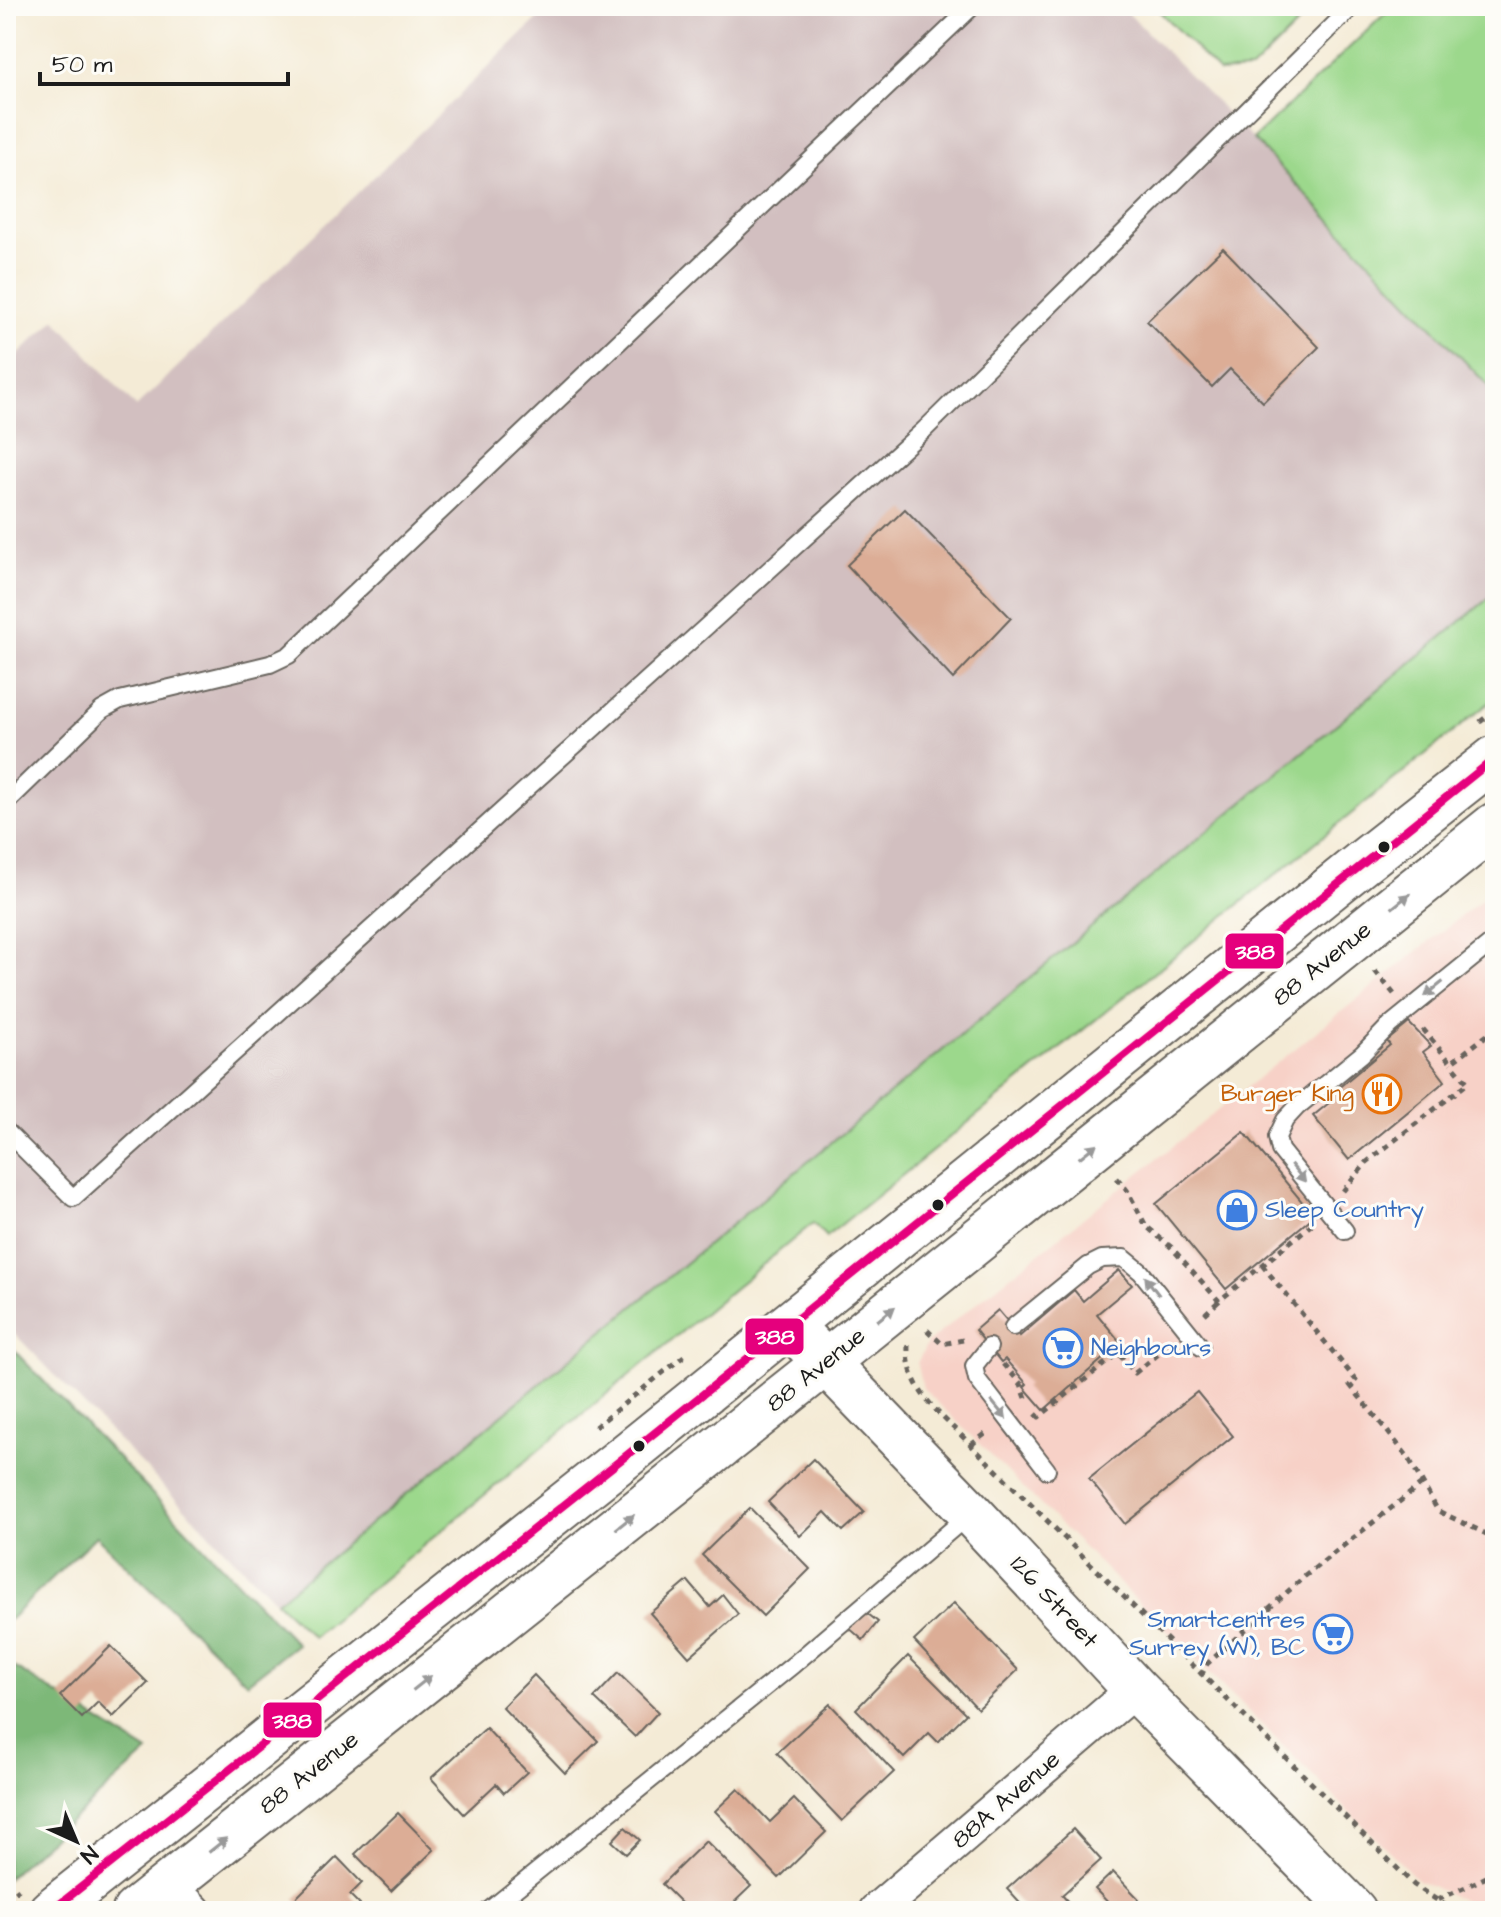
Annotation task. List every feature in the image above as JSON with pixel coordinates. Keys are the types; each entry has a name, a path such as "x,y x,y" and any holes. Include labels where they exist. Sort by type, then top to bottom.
{"main road":[{"path":"51,1911 790,1324 1350,871 1495,758"},
{"name":"88 Avenue","path":"166,1902 825,1363 1495,825"},
{"name":"126 Street","path":"790,1324 1135,1689 1354,1911"}],"street":[{"name":"88A Avenue","path":"876,1911 1135,1689"}],"lane":[{"path":"6,803 102,710 120,700 270,664 289,655 973,6"},
{"path":"6,1131 73,1198 923,431 1353,6"},
{"path":"1345,1231 1280,1150 1277,1137 1285,1120 1362,1054 1390,1025 1495,940"},
{"path":"1013,1327 1088,1266 1102,1259 1124,1258 1133,1264 1201,1347"},
{"path":"989,1347 974,1366 977,1379 1047,1470"},
{"path":"488,1911 793,1665 971,1513"}],"path":[{"path":"1262,1265 1356,1380 1350,1385 1408,1457 1438,1511 1495,1538"},
{"path":"971,1445 1027,1402 1039,1417 1118,1353 1135,1373 1187,1331"},
{"path":"908,1339 910,1371 915,1386 971,1445 1414,1885 1454,1911"},
{"path":"1201,1676 1207,1664 1305,1576 1423,1483"},
{"path":"1438,1901 1495,1873"}],"shaded area":[{"path":"551,6 1121,6 1253,139 1495,393 1495,593 276,1602 6,1325 6,367 55,319 136,407"},
{"name":"Smartcentres Surrey (W), BC","path":"1495,889 1495,1911 1485,1911 1418,1880 923,1388 917,1363 928,1342"}],"green space":[{"path":"1154,6 1316,6 1251,70 1219,72"},
{"path":"1393,6 1495,6 1495,393 1253,139"},
{"path":"1495,593 1495,698 826,1237 813,1223 313,1637 276,1602"},
{"path":"6,1342 297,1644 247,1683 96,1536 6,1623"},
{"path":"6,1662 148,1752 6,1879"}],"building":[{"path":"1223,248 1319,347 1263,402 1230,369 1212,387 1147,321"},
{"path":"905,509 1011,618 953,679 847,565"},
{"path":"1409,1023 1431,1046 1423,1052 1445,1081 1349,1160 1313,1116 1329,1103 1325,1099 1390,1045 1387,1041"},
{"path":"1244,1132 1314,1216 1226,1289 1156,1204"},
{"path":"1119,1270 1132,1285 1097,1314 1121,1343 1044,1410 1024,1387 1027,1384 1005,1359 1001,1362 975,1330 998,1310 1020,1336 1074,1290 1083,1301"},
{"path":"1197,1392 1233,1436 1125,1524 1089,1479"},
{"path":"813,1459 864,1512 843,1531 825,1512 800,1536 768,1502"},
{"path":"750,1508 810,1569 763,1616 702,1555"},
{"path":"688,1581 710,1607 723,1595 738,1614 689,1657 650,1613"},
{"path":"954,1603 1018,1670 978,1709 914,1641"},
{"path":"863,1610 878,1622 863,1640 848,1627"},
{"path":"111,1646 148,1683 113,1717 98,1702 82,1718 60,1696"},
{"path":"908,1656 966,1714 938,1742 929,1733 904,1758 856,1709"},
{"path":"618,1673 658,1712 635,1737 594,1698"},
{"path":"534,1675 598,1741 565,1773 502,1707"},
{"path":"830,1704 894,1772 842,1821 777,1753"},
{"path":"486,1728 527,1772 504,1793 496,1784 464,1814 431,1778"},
{"path":"738,1789 770,1822 794,1799 826,1832 779,1878 715,1811"},
{"path":"398,1813 434,1850 391,1891 355,1854"},
{"path":"625,1827 640,1840 626,1854 612,1841"},
{"path":"1073,1829 1101,1860 1062,1895 1076,1911 1027,1911 1007,1889"},
{"path":"706,1841 751,1886 725,1911 689,1911 662,1884"},
{"path":"337,1857 362,1883 350,1895 366,1911 307,1911 295,1899"},
{"path":"1113,1872 1139,1899 1127,1911 1116,1911 1095,1889"}],"transit line":[{"name":"388","path":"51,1911 627,1455 1495,758"}],"place":[{"name":"Burger King","path":"1382,1094"},
{"name":"Sleep Country","path":"1237,1210"},
{"name":"Neighbours","path":"1063,1348"},
{"name":"Smartcentres Surrey (W), BC","path":"1333,1634"}]}
